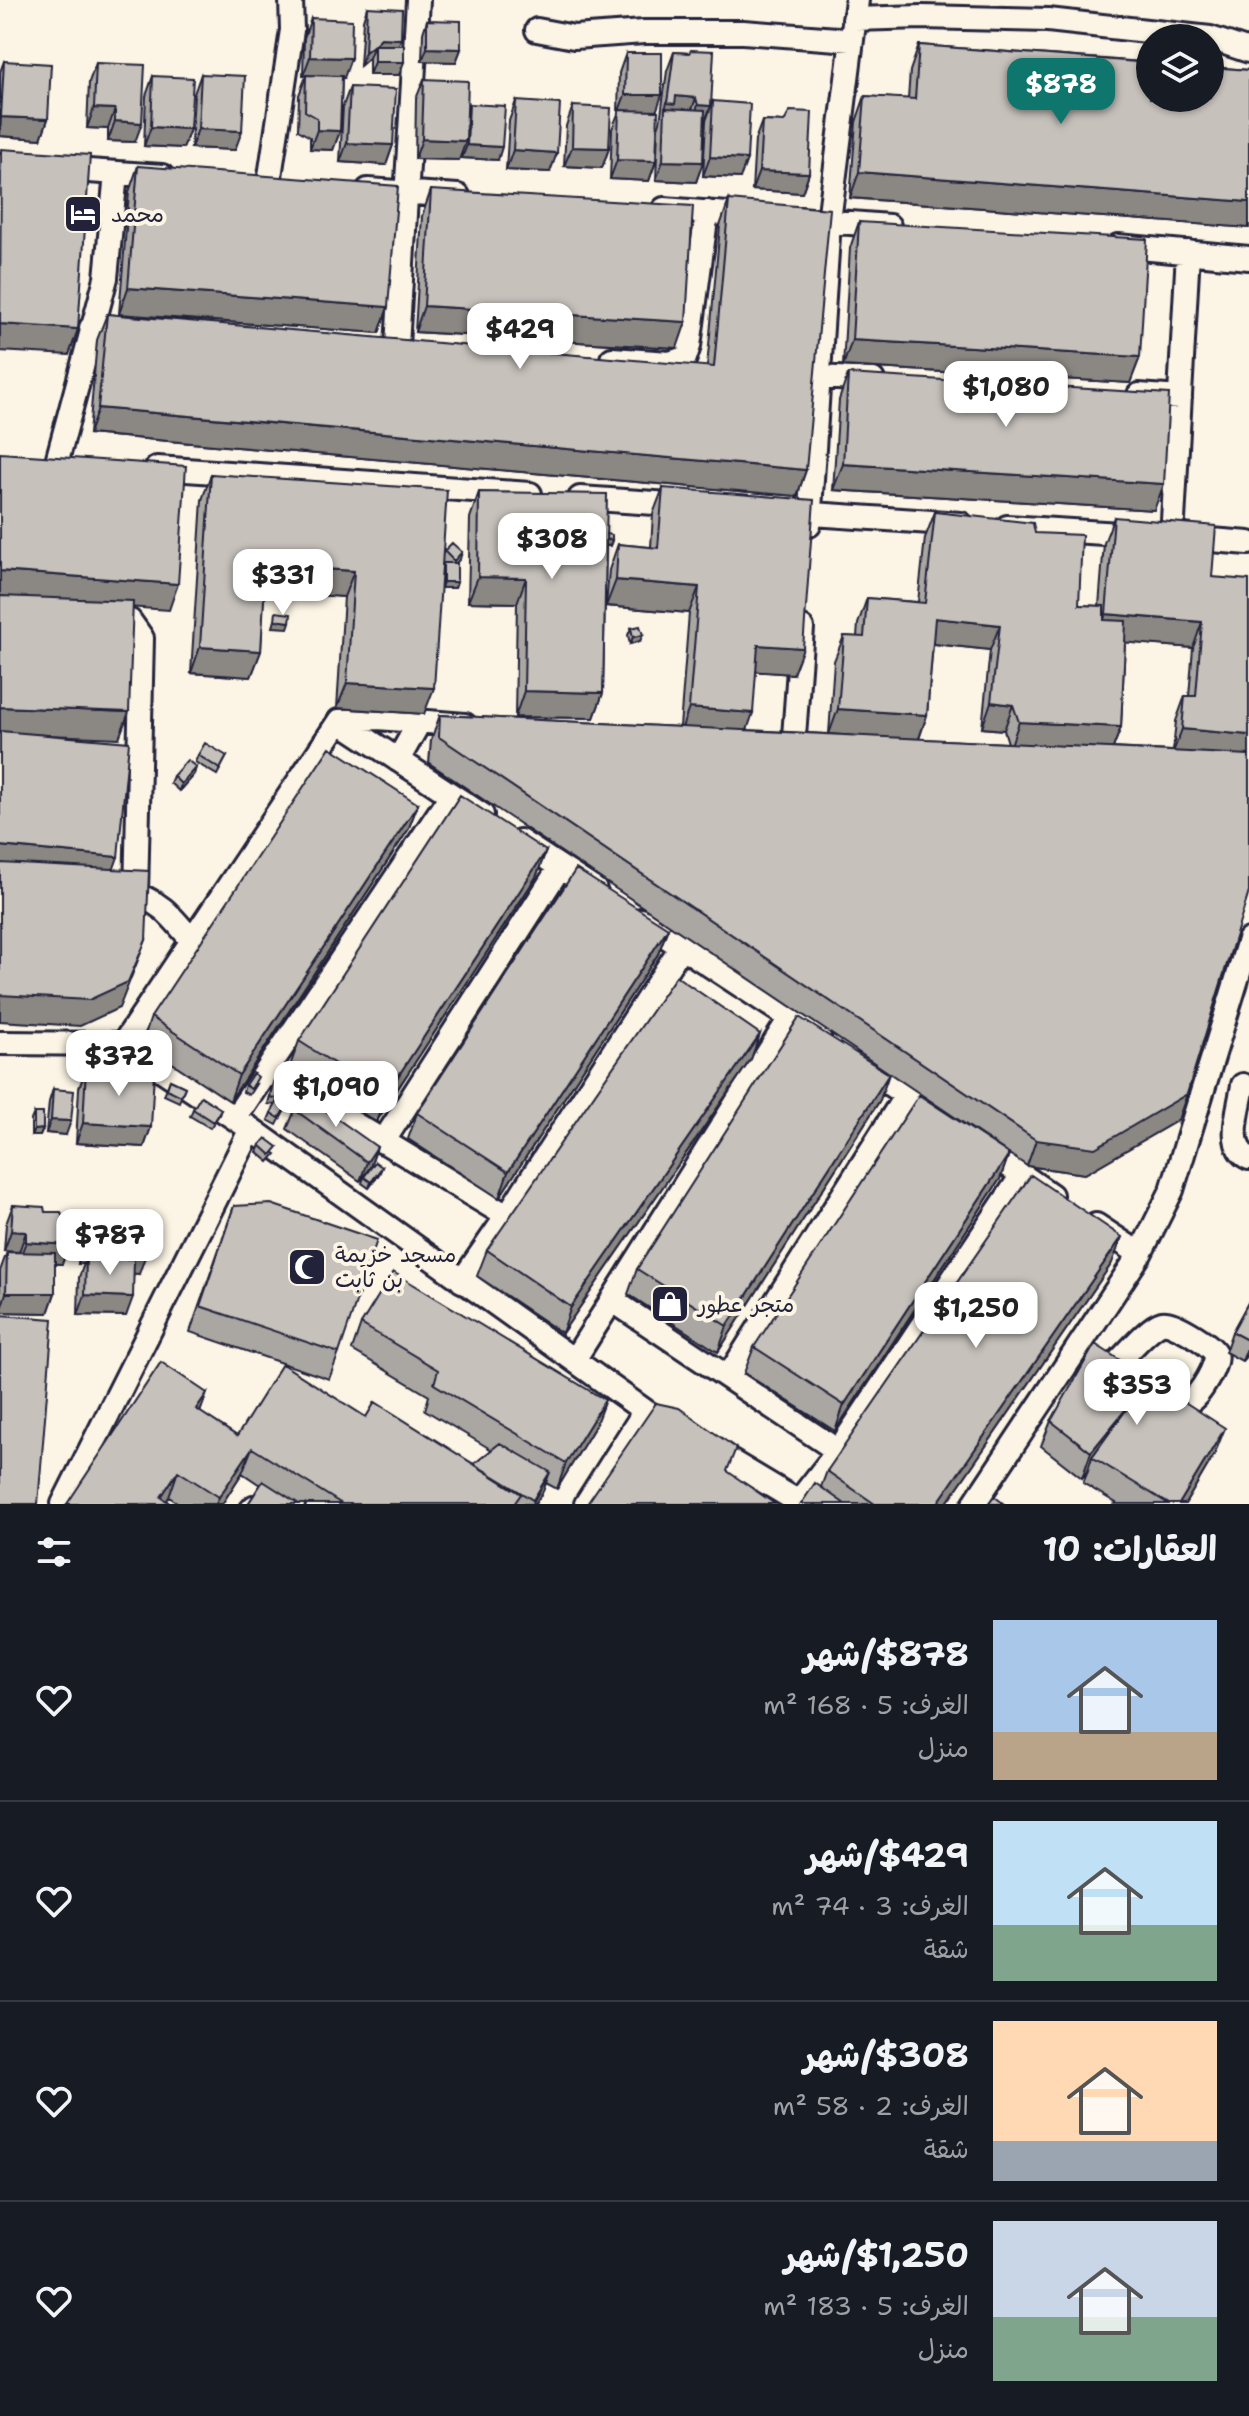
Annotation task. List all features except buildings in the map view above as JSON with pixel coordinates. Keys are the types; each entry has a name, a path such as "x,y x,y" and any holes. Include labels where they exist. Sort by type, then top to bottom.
{"street":[{"path":"269,183 292,30 291,0"},
{"path":"397,346 418,0"},
{"path":"537,30 574,37 644,32 743,32 854,20 922,17 1048,20 1136,30"},
{"path":"808,545 829,221 854,20"},
{"path":"1224,43 1249,51"},
{"path":"0,165 177,177"},
{"path":"29,460 65,462 91,328 106,278 116,173"},
{"path":"345,188 486,197"},
{"path":"644,208 907,227"},
{"path":"586,358 670,363 685,358 707,212"},
{"path":"1094,244 1249,258"},
{"path":"1172,538 1188,252"},
{"path":"91,328 153,331"},
{"path":"819,377 897,382"},
{"path":"1117,394 1180,398"},
{"path":"136,467 700,506"},
{"path":"763,511 1249,543"},
{"path":"793,750 803,608"},
{"path":"91,611 106,611 130,621 142,638 132,747 136,894"},
{"path":"339,721 378,718 482,726"},
{"path":"339,721 906,1095 1140,1254"},
{"path":"123,1044 339,721"},
{"path":"398,760 420,721"},
{"path":"63,1504 267,1071 451,795"},
{"path":"383,1142 560,867"},
{"path":"104,888 136,894 166,908 192,941"},
{"path":"462,1281 681,947"},
{"path":"974,1504 1140,1254 1172,1190 1248,951"},
{"path":"574,1360 790,1018"},
{"path":"0,1043 123,1044 243,1124 645,1411 800,1503 1022,1175"},
{"path":"267,1071 507,1216"},
{"path":"1208,1074 1246,1086 1235,1144 1241,1154 1249,1158"},
{"path":"728,1377 906,1095"},
{"path":"612,1300 838,1451"},
{"path":"1081,1342 1115,1365"},
{"path":"586,1504 645,1411"},
{"path":"82,1466 103,1481"},
{"path":"225,1504 234,1490 247,1481 259,1481 293,1504"}],"place":[{"name":"محمد","path":"83,214"},
{"name":"مسجد خزيمة بن ثابت","path":"307,1267"},
{"name":"متجر عطور","path":"670,1304"}]}
